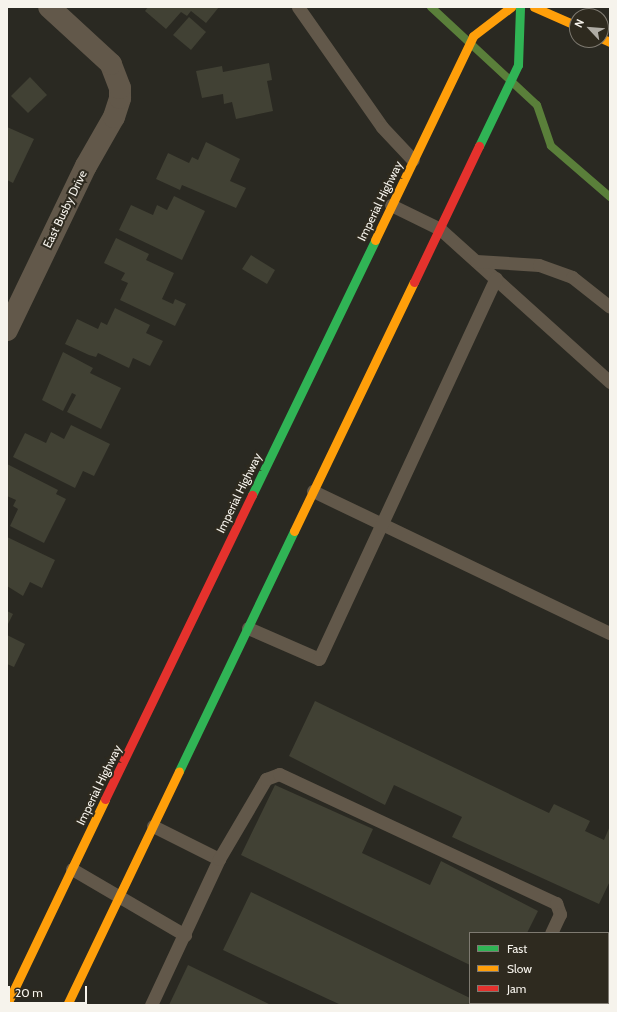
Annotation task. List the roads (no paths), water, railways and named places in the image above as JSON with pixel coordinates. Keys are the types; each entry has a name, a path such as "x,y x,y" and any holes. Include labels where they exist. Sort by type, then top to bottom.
{"main road":[{"path":"67,1005 313,491 469,170 518,65 520,7"},
{"path":"534,7 569,22"},
{"name":"Imperial Highway","path":"7,1004 473,36 510,8"}],"street":[{"name":"East Busby Drive","path":"7,330 86,166 114,117 120,88 111,64 49,7"}],"lane":[{"path":"298,7 382,127 413,160"},
{"path":"391,205 440,229 610,382"},
{"path":"476,261 539,265 572,277 610,307"},
{"path":"248,628 318,659 379,524 496,278"},
{"path":"313,491 379,524 610,633"},
{"path":"151,1005 185,935 219,859 266,779 279,774 556,903 560,914 551,932"},
{"path":"153,826 219,859"},
{"path":"72,868 185,935"}],"waterway":[{"path":"431,7 537,105 551,146 610,197"}]}
